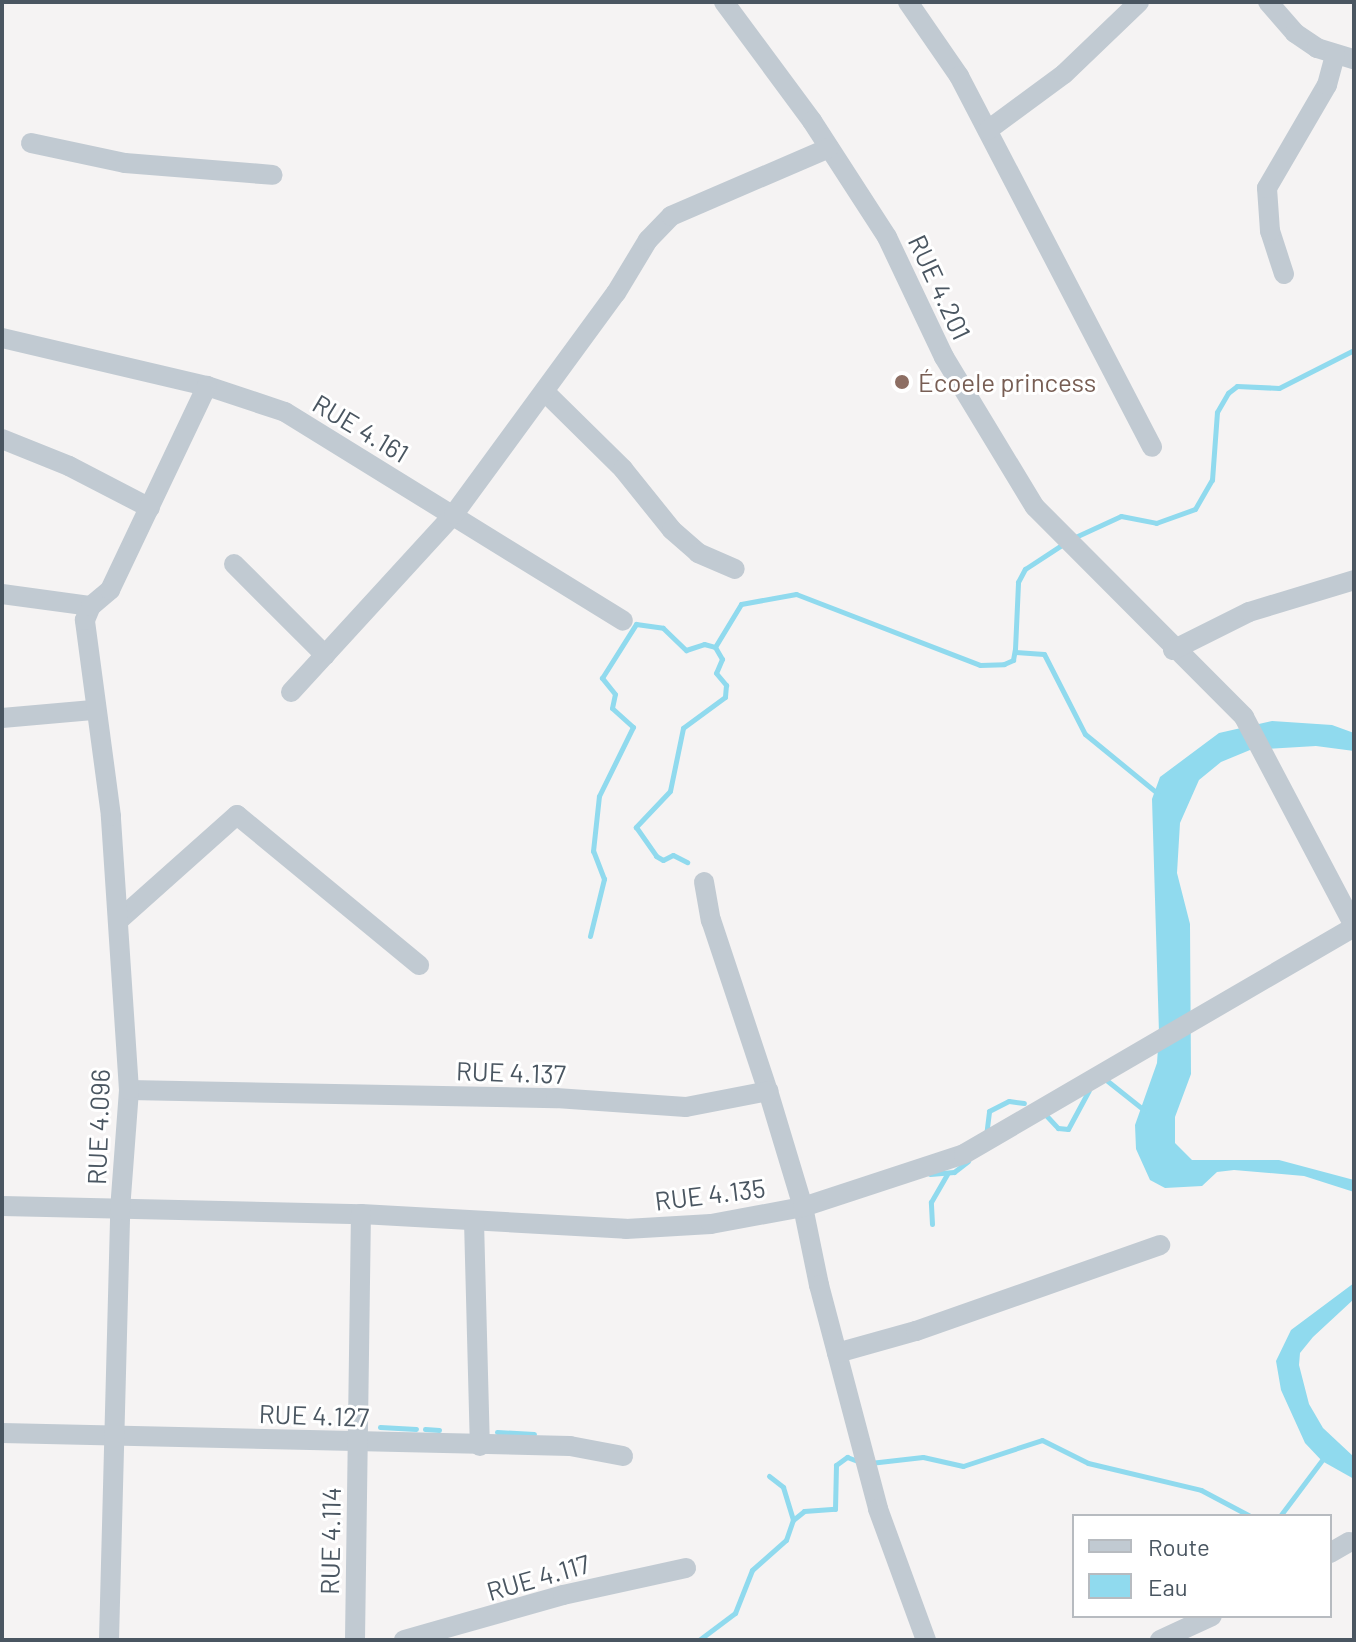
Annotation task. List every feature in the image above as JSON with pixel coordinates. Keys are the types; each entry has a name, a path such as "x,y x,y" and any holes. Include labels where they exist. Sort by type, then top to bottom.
{"street":[{"name":"RUE 4.201","path":"724,2 829,148 887,237 965,393 1035,507 1088,556 1173,650 1249,724 1354,926"},
{"path":"908,2 988,130 1152,447"},
{"path":"988,130 1064,74 1139,2"},
{"path":"1268,2 1295,33 1345,57 1267,188 1270,231 1284,274"},
{"path":"31,143 138,164 273,175"},
{"path":"291,692 454,514 545,392 648,240 671,216 829,148"},
{"name":"RUE 4.161","path":"2,338 207,386 285,412 623,621"},
{"path":"2,594 91,606 110,590 207,386"},
{"path":"545,392 623,469 672,530 698,553 735,569"},
{"path":"2,439 150,508"},
{"path":"234,564 325,655"},
{"path":"1173,650 1249,612 1354,580"},
{"name":"RUE 4.096","path":"91,606 85,635 93,710 111,816 129,1090 120,1210 109,1640"},
{"path":"2,718 93,710"},
{"path":"119,920 237,815 419,965"},
{"path":"704,882 715,931 803,1207 878,1509 926,1640"},
{"name":"RUE 4.135","path":"2,1206 361,1214 626,1229 711,1224 803,1207 964,1154 1157,1045 1354,926"},
{"name":"RUE 4.137","path":"129,1090 556,1098 686,1107 768,1091"},
{"name":"RUE 4.114","path":"355,1640 361,1214"},
{"path":"474,1221 480,1446"},
{"path":"837,1353 916,1331 1160,1245"},
{"name":"RUE 4.127","path":"2,1433 115,1433 359,1444 570,1446 623,1456"},
{"path":"1332,1552 1349,1542"},
{"name":"RUE 4.117","path":"404,1640 563,1595 686,1568"},
{"path":"1160,1640 1208,1618"}],"water":[{"path":"1272,721 1332,725 1354,733 1354,751 1316,746 1250,750 1221,762 1199,780 1180,823 1177,873 1190,924 1191,1074 1175,1117 1175,1143 1192,1160 1279,1160 1354,1180 1354,1192 1304,1176 1234,1170 1217,1172 1202,1186 1165,1188 1150,1180 1136,1149 1135,1125 1157,1063 1159,1033 1152,799 1160,777 1219,733"},
{"path":"1354,1283 1354,1299 1313,1337 1300,1353 1299,1365 1309,1404 1323,1428 1354,1457 1354,1479 1322,1461 1305,1443 1281,1390 1276,1361 1291,1330"}],"waterway":[{"path":"1071,539 1121,516 1156,523 1195,509 1212,480 1217,412 1228,393 1237,386 1279,388 1354,350"},
{"path":"715,647 741,604 796,594 980,665 1004,664 1013,660 1015,649 1018,582 1025,569 1063,544"},
{"path":"590,936 604,879 593,851 599,796 633,727 612,708 615,694 602,678 636,624 663,628 686,650 704,644 715,647 722,659 716,673 726,685 725,697 683,728 670,791 636,827 656,856 663,860 673,855 687,862"},
{"path":"1015,652 1044,654 1085,734 1157,793"},
{"path":"1105,1079 1144,1110"},
{"path":"1043,1112 1058,1128 1068,1129 1089,1090"},
{"path":"986,1136 989,1111 1009,1101 1024,1103"},
{"path":"930,1174 954,1172 968,1161"},
{"path":"932,1224 931,1202 947,1174"},
{"path":"380,1427 416,1429"},
{"path":"425,1429 439,1430"},
{"path":"497,1432 534,1434"},
{"path":"870,1463 923,1457 963,1466 1042,1440 1088,1463 1201,1490 1246,1514"},
{"path":"1282,1514 1325,1456"},
{"path":"699,1640 735,1613 752,1570 786,1540 793,1520 804,1511 835,1509 836,1465 847,1457 860,1462"},
{"path":"769,1476 783,1487 793,1520"}],"place":[{"name":"Écoele princess","path":"902,382"}]}
